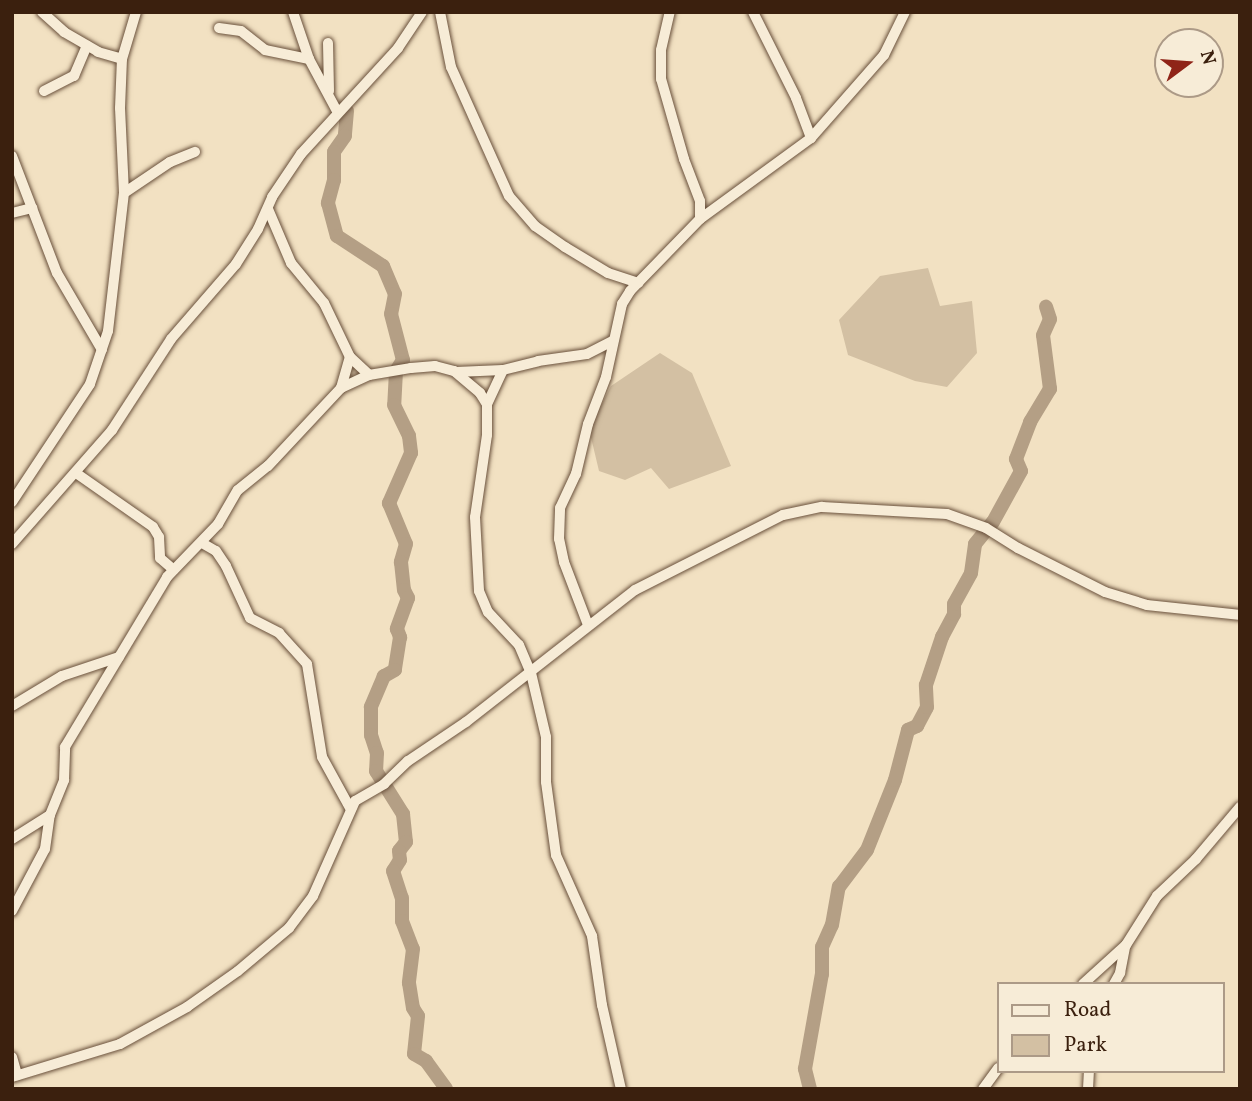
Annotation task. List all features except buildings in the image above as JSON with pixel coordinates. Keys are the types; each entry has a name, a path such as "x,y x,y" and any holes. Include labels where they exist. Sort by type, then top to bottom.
{"street":[{"path":"42,12 87,46 122,59"},
{"path":"12,502 74,412 90,384 103,350 113,298 124,193 120,108 122,59 136,12"},
{"path":"293,12 309,59 338,113"},
{"path":"12,544 76,474 121,418 171,339 236,264 284,177 398,48 422,12"},
{"path":"440,12 451,67 509,196 536,226 565,247 608,273 638,283"},
{"path":"670,12 662,50 661,79 684,159 700,201 700,219"},
{"path":"753,12 796,98 811,138"},
{"path":"588,625 564,562 558,516 578,468 588,424 609,365 622,304 638,283 700,219 811,138 884,55 905,12"},
{"path":"219,28 240,31 265,50 309,59"},
{"path":"328,43 329,94"},
{"path":"44,91 74,76 87,46"},
{"path":"124,193 170,162 195,152"},
{"path":"12,156 57,273 103,350"},
{"path":"12,213 32,208"},
{"path":"268,209 291,263 324,303 350,357 369,375"},
{"path":"12,911 45,849 50,815 64,780 65,747 111,676 147,607 174,570 202,543 238,490 268,466 341,388 369,375 422,366 456,372 503,370 538,361 587,354 612,341"},
{"path":"341,388 350,357"},
{"path":"503,370 487,404 487,435 475,516 479,591 488,612 503,631 518,642 531,673 546,737 546,782 556,855 592,936 602,1005 621,1089"},
{"path":"456,372 481,393 487,404"},
{"path":"76,474 153,527 159,537 160,558 174,570"},
{"path":"12,1057 15,1076 120,1044 187,1007 265,951 289,928 313,896 333,856 350,808 361,796 384,784 408,761 531,673 588,625 651,580 783,515 821,508 947,514 986,528 1018,548 1105,592 1147,605 1240,615"},
{"path":"202,543 216,551 221,558 250,618 279,634 307,664 322,757 350,808"},
{"path":"12,706 62,676 119,657"},
{"path":"1115,982 1120,973 1120,958 1126,944 1157,896 1196,859 1240,807"},
{"path":"12,839 50,815"},
{"path":"1085,982 1126,944"},
{"path":"983,1089 996,1071"}],"green space":[{"path":"928,268 940,306 972,301 977,353 947,387 915,381 848,355 839,320 880,276"},
{"path":"660,353 692,373 731,466 669,489 651,468 625,480 599,471 589,429 611,386"}],"waterway":[{"path":"347,111 345,136 334,152 334,180 328,203 337,236 383,266 395,294 391,314 403,360 396,371 394,405 409,436 411,453 389,503 406,544 401,562 404,590 408,598 397,629 400,637 395,670 384,676 371,707 371,735 377,753 376,771 403,814 406,842 399,851 400,860 393,871 402,898 402,921 413,949 409,983 413,1008 418,1016 414,1054 426,1061 446,1089"},
{"path":"810,1089 805,1069 822,974 822,947 832,925 839,887 867,850 895,780 908,730 917,726 927,707 926,685 942,637 954,614 954,604 971,573 975,544 993,522 1021,471 1016,459 1030,422 1050,389 1043,335 1050,319 1046,307"}]}
